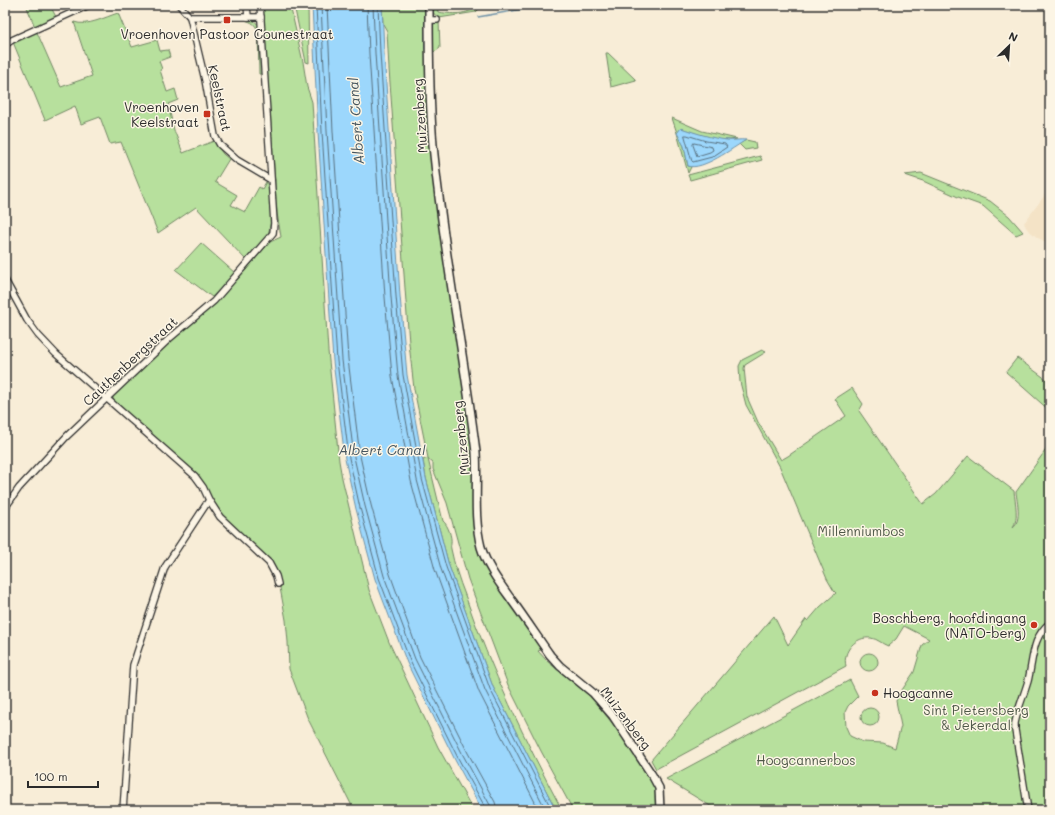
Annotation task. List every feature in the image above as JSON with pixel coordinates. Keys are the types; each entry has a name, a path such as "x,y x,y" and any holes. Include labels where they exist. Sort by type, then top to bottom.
{"street":[{"path":"5,45 12,40 89,5"},
{"path":"179,5 190,18 260,17"},
{"path":"247,5 248,17"},
{"path":"260,5 271,180"},
{"name":"Muizenberg","path":"429,5 429,77 433,145 446,250 476,452 477,521 481,547 488,564 495,575 550,655 560,666 593,693 613,716 652,775 658,788 660,810"},
{"name":"Keelstraat","path":"190,18 205,80 215,136 220,145 237,160 271,180"},
{"path":"429,20 437,20"},
{"name":"Cauthenbergstraat","path":"5,508 19,488 67,436 169,339 214,301 274,233 271,180"},
{"path":"5,280 27,320 38,335 56,354 195,476 220,517 269,563 276,576 278,584"},
{"path":"123,810 133,665 165,567 209,500"},
{"path":"1028,810 1022,783 1015,723 1028,681 1036,645 1042,630 1050,624"}],"shaded area":[{"path":"1050,188 1050,244 1038,238 1027,229 1024,223"}],"green space":[{"path":"26,5 50,5 56,17 35,27"},
{"path":"263,5 290,5 307,87 312,102 328,351 339,461 369,590 389,642 438,747 473,810 354,810 308,719 289,669 286,620 278,577 275,569 221,517 195,475 113,400 113,393 212,305 236,281 270,242 281,237 277,213"},
{"path":"294,5 308,5 309,63 306,62"},
{"path":"382,5 427,5 427,95 472,436 478,545 543,649 538,651 547,661 593,699 624,738 645,768 655,786 659,810 573,810 508,685 468,579 447,503 433,469 433,463 428,459 443,521 450,534 455,566 475,623 509,704 562,810 556,810 493,687 449,566 426,478 423,460 428,458 414,389 409,343 387,31 383,24"},
{"path":"431,5 437,5 438,12 448,13 464,13 473,9 476,5 479,5 479,9 476,12 439,18 432,12"},
{"path":"118,13 132,47 157,40 160,51 168,50 170,57 159,61 162,69 160,70 167,92 175,89 178,100 168,104 174,130 183,153 214,141 223,154 229,159 215,182 237,195 231,205 245,212 259,187 262,189 266,182 269,187 271,217 268,234 264,241 246,260 196,207 158,233 121,142 110,144 100,117 81,124 75,106 45,120 13,42 36,30 61,87 92,76 74,22 90,22"},
{"path":"244,20 254,21 259,25 262,74 259,74 257,29 253,24"},
{"path":"439,21 440,48 432,52 432,25"},
{"path":"606,53 608,53 636,80 611,87"},
{"path":"672,118 702,131 737,139 715,139 681,128 678,133 684,146 688,166 691,167 688,173"},
{"path":"746,140 755,142 756,148 745,150 739,144"},
{"path":"760,156 762,160 690,180 688,175"},
{"path":"921,173 990,201 1009,216 1023,232 1016,235 983,206 905,175"},
{"path":"201,243 235,273 212,297 176,270"},
{"path":"762,350 766,352 745,365 744,368 747,397 758,422 781,460 846,416 835,399 852,388 863,404 859,411 923,504 936,494 968,456 1014,491 1016,520 1013,527 1016,524 1018,515 1016,492 1050,444 1050,810 717,810 666,779 850,680 858,696 848,706 845,712 846,727 850,736 863,742 883,743 895,748 901,726 896,701 914,672 922,645 929,639 904,626 896,639 888,646 876,639 860,639 848,650 845,660 846,666 656,769 651,760 774,616 788,645 806,619 808,621 820,607 836,593 827,579 780,467 746,405 740,382 739,366 742,360"},
{"path":"1017,358 1050,382 1050,411 1006,372"},
{"path":"865,653 873,653 878,658 876,669 873,671 865,671 860,666 860,658"},
{"path":"866,708 874,708 879,713 877,724 874,726 866,726 861,721 861,713"}],"water":[{"name":"Albert Canal","path":"312,5 382,5 400,296 407,375 426,478 449,566 493,687 556,810 482,810 455,760 407,663 375,579 356,509 345,459 333,361 318,132"},
{"path":"681,128 721,139 746,140 709,162 694,167 688,166 684,146 677,133"}],"waterway":[{"path":"425,5 425,49"},
{"path":"478,17 546,5"}],"place":[{"name":"Vroenhoven Pastoor Counestraat","path":"227,20"},
{"name":"Vroenhoven Keelstraat","path":"207,114"},
{"name":"Boschberg, hoofdingang (NATO-berg)","path":"1034,625"},
{"name":"Hoogcanne","path":"875,693"}],"park label":[{"name":"Millenniumbos","path":"861,531"},
{"name":"Sint Pietersberg & Jekerdal","path":"976,718"},
{"name":"Hoogcannerbos","path":"806,760"}]}
